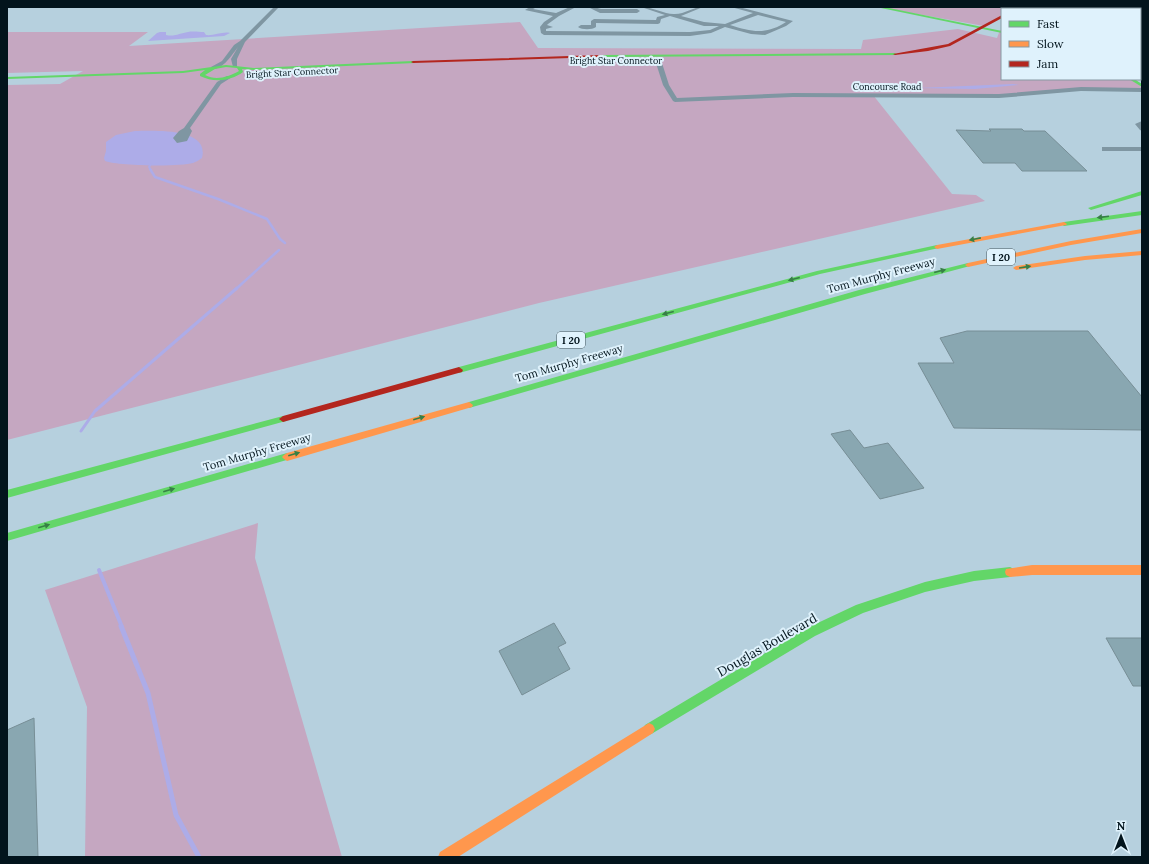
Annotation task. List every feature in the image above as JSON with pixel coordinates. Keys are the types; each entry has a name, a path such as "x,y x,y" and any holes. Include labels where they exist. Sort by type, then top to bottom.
{"main road":[{"path":"878,7 939,19 971,29 995,27"},
{"path":"900,11 900,13 958,24 971,29"},
{"path":"939,19 976,22 995,27"},
{"name":"Bright Star Connector","path":"235,72 261,73 471,63 907,58 942,54 968,44 995,27"},
{"name":"Bright Star Connector","path":"235,72 262,68 542,57 881,56 933,50 957,42 971,29"},
{"path":"7,78 175,72 224,66 235,72"},
{"path":"206,81 203,73 212,68"},
{"path":"7,83 206,81 217,79 235,72"},
{"path":"1133,80 1142,86"},
{"path":"1083,210 1142,193"},
{"name":"Tom Murphy Freeway","path":"7,494 819,272 1020,230 1142,213"},
{"name":"Tom Murphy Freeway","path":"7,537 862,292 980,262 1075,242 1142,231"},
{"path":"819,272 847,260 954,234"},
{"path":"1007,270 1085,258 1142,253"},
{"path":"862,292 954,278"},
{"name":"Douglas Boulevard","path":"445,857 612,752 799,640 860,609 925,587 974,576 1032,570 1142,570"}],"street":[{"path":"212,68 224,62 236,46 242,42 277,7"},
{"path":"535,7 527,10 557,15"},
{"path":"542,27 557,15 574,7"},
{"path":"590,7 600,11 637,11 626,7"},
{"path":"643,7 704,24"},
{"path":"687,7 698,8"},
{"path":"712,23 759,33 767,33 788,24 790,21 733,7"},
{"path":"676,16 698,8"},
{"path":"734,14 745,10"},
{"path":"594,27 600,11"},
{"path":"578,27 690,34 711,31 758,13"},
{"path":"658,22 659,18 669,14"},
{"path":"672,28 692,28 722,19"},
{"path":"542,27 544,33 594,27 667,22"},
{"path":"542,27 563,27"},
{"path":"179,143 177,138 181,132 186,129 205,101 210,97 218,83 235,72 234,59 242,46 242,42"},
{"name":"Concourse Road","path":"658,60 666,85 675,100 793,95 999,96 1081,89 1142,90"},
{"path":"205,101 202,98 206,81"},
{"path":"1142,123 1138,124 1142,129"},
{"path":"1105,150 1142,150"}],"shaded area":[{"path":"878,7 1092,7 1001,8 1001,17 984,26"},
{"path":"520,22 538,48 861,49 863,40 958,29 997,38 1000,30 1001,80 1137,80 1142,89 1081,89 999,96 873,95 952,194 976,195 985,201 539,303 7,440 7,85 60,84 83,71 7,73 7,32 148,32 129,46"},
{"path":"258,523 255,558 342,857 85,857 87,707 45,590"}],"water":[{"path":"160,32 166,32 166,35 175,35 185,32 204,32 206,35 230,33 224,36 148,41"},
{"path":"1019,85 975,89 917,88"},
{"path":"135,131 166,131 189,136 197,141 202,148 202,158 193,163 176,165 135,165 105,161 106,142 116,135"}],"building":[{"path":"989,129 1045,131 1087,171 1022,171 1015,163 983,163 956,130 991,131"},
{"path":"967,331 1088,331 1142,397 1142,430 954,428 918,363 954,363 940,338"},
{"path":"850,430 864,448 888,443 924,488 880,499 831,434"},
{"path":"554,623 566,643 558,647 570,669 522,695 499,651"},
{"path":"1106,638 1142,638 1142,686 1133,686"},
{"path":"34,718 38,857 7,857 7,730"}],"waterway":[{"path":"151,164 149,167 151,170"},
{"path":"150,169 155,177 218,199 267,219 280,239 285,243"},
{"path":"236,289 279,250"},
{"path":"81,431 95,411 237,288"},
{"path":"99,570 122,627"},
{"path":"121,626 148,693 176,815 199,857"}],"traffic: fast":[{"path":"878,7 1001,32"},
{"path":"1126,8 1133,7"},
{"path":"600,56 895,54"},
{"path":"239,67 241,72 232,77 211,79 202,75 207,71 220,66 234,66 254,69 413,62"},
{"path":"7,78 183,72 211,68"},
{"path":"1133,80 1142,86"},
{"path":"1091,208 1142,193"},
{"path":"1064,224 1142,213"},
{"path":"459,370 819,272 937,247"},
{"path":"469,405 862,292 968,265"},
{"path":"7,494 283,419"},
{"path":"7,537 287,457"},
{"path":"649,729 811,632 860,609 925,587 974,576 1010,572"}],"traffic: slow":[{"path":"937,247 1064,224"},
{"path":"968,265 1071,243 1142,231"},
{"path":"1016,268 1085,258 1142,253"},
{"path":"287,457 469,405"},
{"path":"1010,572 1032,570 1142,570"},
{"path":"445,857 649,729"}],"traffic: jam":[{"path":"895,54 928,50 949,45 1001,17"},
{"path":"413,62 600,56"},
{"path":"283,419 459,370"}]}
